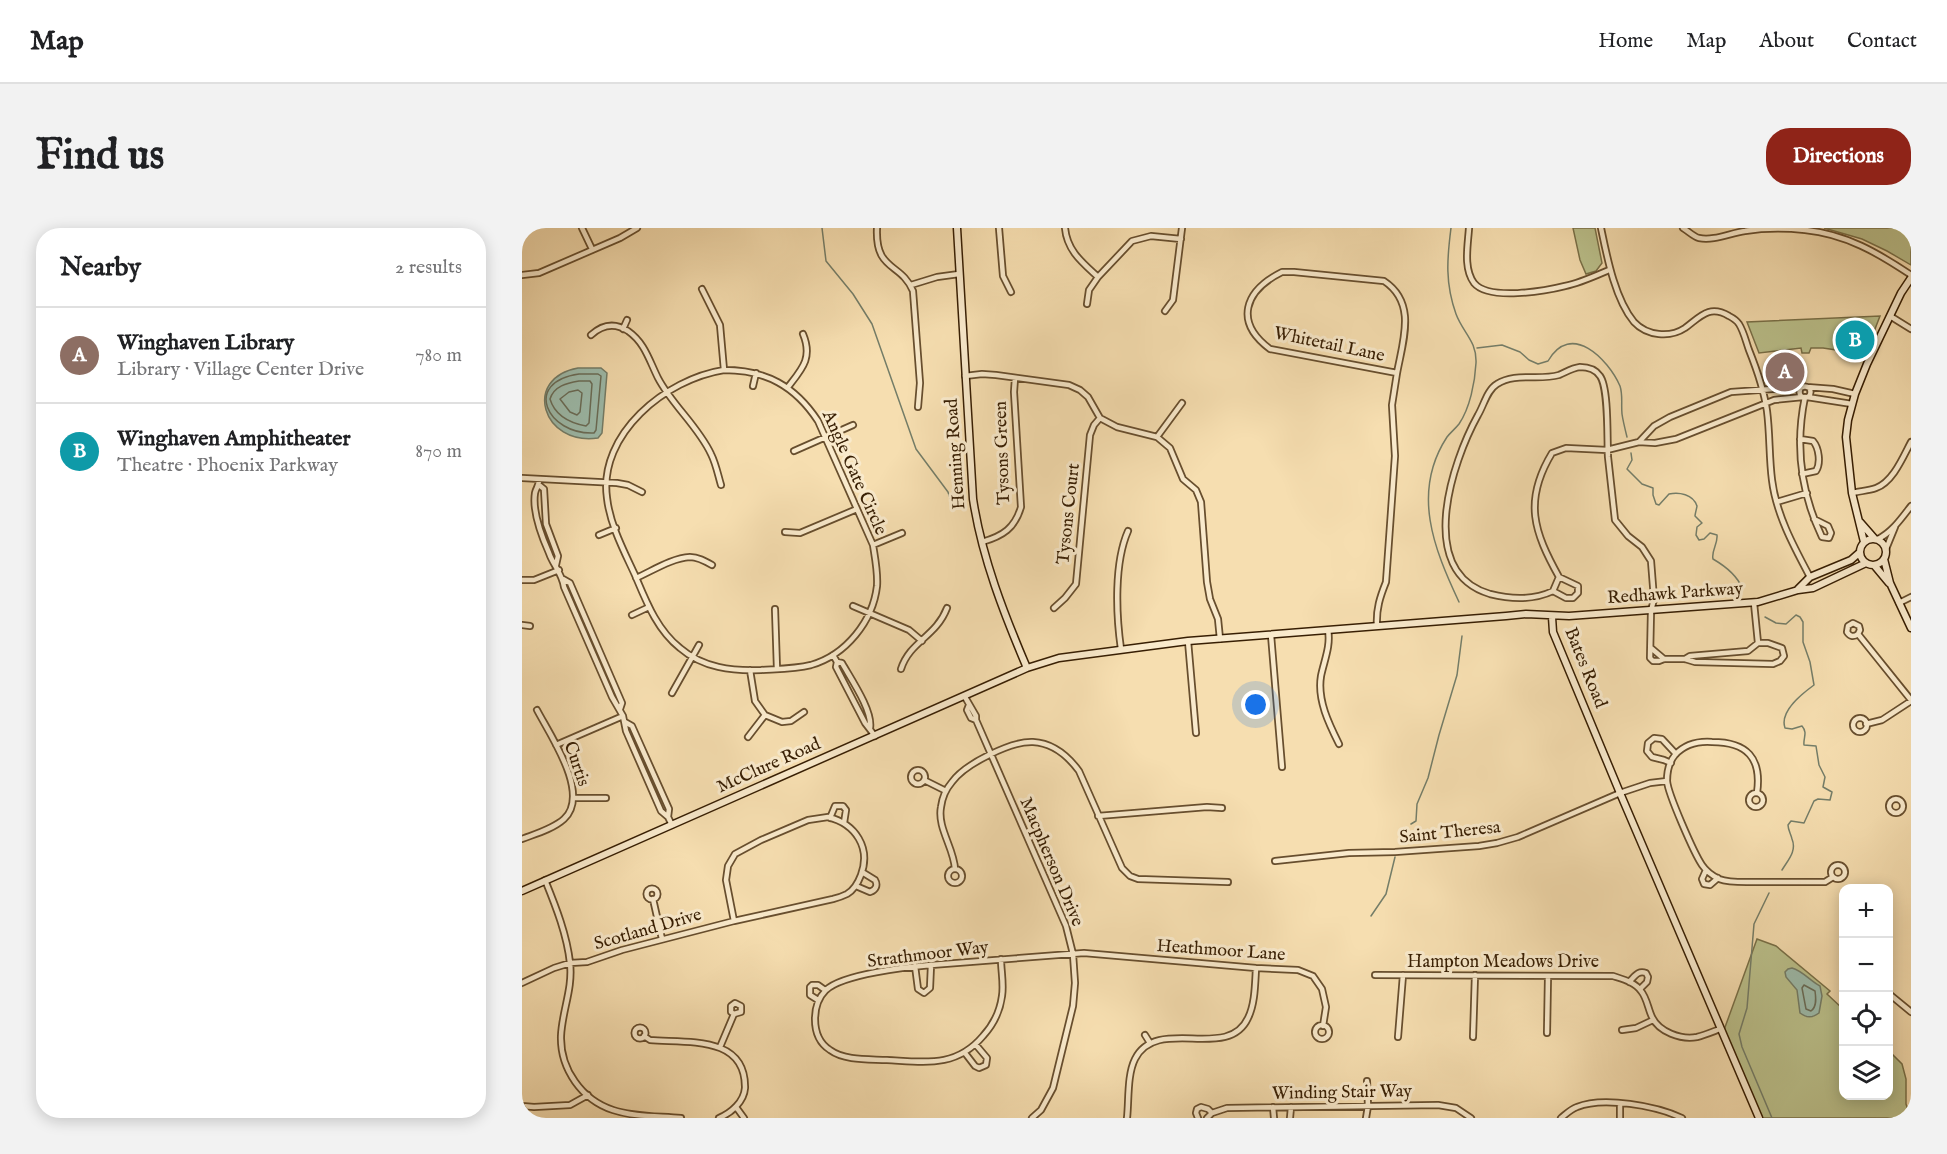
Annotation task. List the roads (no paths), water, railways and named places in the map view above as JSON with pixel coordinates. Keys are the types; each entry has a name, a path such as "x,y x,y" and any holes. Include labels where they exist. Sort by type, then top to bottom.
{"street":[{"path":"582,228 592,249"},
{"path":"522,275 534,274 620,238 637,228"},
{"path":"877,228 877,240 883,260 911,285 915,301 920,383 918,407"},
{"name":"Henning Road","path":"957,228 973,499 977,527 1002,608 1027,668"},
{"path":"999,228 1003,276 1011,292"},
{"path":"1065,228 1067,241 1073,254 1098,277"},
{"path":"1165,311 1173,300 1182,228"},
{"path":"1469,228 1468,270 1475,283 1495,292 1519,293 1567,286 1610,270"},
{"path":"1601,228 1610,270 1634,322 1650,333 1662,334 1683,329 1701,314 1715,311 1724,313 1739,323 1760,375 1766,404 1772,481 1777,502 1790,540 1810,577"},
{"path":"1683,228 1698,238 1716,238 1745,231 1781,229 1805,229 1825,233 1850,240 1875,252 1911,277 1901,293 1855,394 1846,437 1852,493 1864,542"},
{"path":"1088,304 1089,290 1098,277 1132,241 1151,236 1181,239"},
{"name":"Whitetail Lane","path":"1377,626 1378,600 1386,582 1395,456 1392,405 1398,374 1405,319 1400,295 1384,281 1282,272 1259,286 1252,296 1248,314 1254,335 1270,349 1398,374"},
{"path":"911,285 937,277 959,274"},
{"path":"702,289 720,325 724,370"},
{"path":"1890,316 1911,329"},
{"path":"623,329 627,320"},
{"path":"591,335 605,325 623,329 638,340 648,355 658,379 711,454 721,485"},
{"path":"788,387 806,361 808,346 803,334"},
{"path":"1559,577 1553,591 1541,597 1500,597 1483,592 1455,569 1447,544 1446,512 1448,498 1468,434 1495,385 1509,379 1525,377 1540,379 1582,367 1594,370 1601,377 1616,520 1628,536 1642,547 1651,561 1654,599 1651,611 1650,658 1653,661 1684,659 1695,662 1773,664 1784,656 1782,648 1768,643 1758,643 1748,651 1690,656 1684,659"},
{"name":"Angle Gate Circle","path":"724,370 756,374 788,387 807,405 818,420 873,545 877,586 870,614 864,624 847,644 833,655 811,665 777,669 726,669 706,663 680,649 658,623 615,528 607,498 606,482 611,455 619,439 637,417 668,392 692,378 724,370"},
{"path":"753,386 756,374"},
{"path":"965,376 982,374 1069,385 1088,397 1100,418 1117,427 1157,437 1170,448 1183,479 1196,490 1202,502 1207,582 1210,599 1218,619 1220,639"},
{"name":"Tysons Green","path":"982,542 993,539 1016,523 1021,507 1015,378"},
{"path":"1805,387 1800,391 1805,397 1800,439 1802,474 1814,519"},
{"path":"1639,442 1654,426 1670,417 1731,392 1805,387 1833,389 1855,394"},
{"path":"1553,591 1566,598 1573,598 1578,593 1578,586 1559,577 1544,551 1537,532 1535,508 1537,485 1551,453 1566,448 1607,450 1639,442 1655,443 1676,439 1766,404 1788,398 1805,397 1852,404"},
{"path":"1157,437 1182,403"},
{"name":"Tysons Court","path":"1054,608 1076,584 1090,435 1100,418"},
{"path":"794,451 853,425"},
{"path":"1800,439 1813,441 1818,450 1819,467 1816,471 1802,474"},
{"path":"1852,493 1877,488 1884,484 1911,442"},
{"path":"522,478 539,483 606,482 628,485 642,492"},
{"path":"539,483 535,491 538,524 550,557 563,579 564,587 612,697 620,709 626,731 656,801 672,825"},
{"path":"1777,502 1806,493"},
{"path":"1798,590 1810,577 1851,560 1859,553 1864,542 1876,539 1896,525 1911,507"},
{"path":"785,532 800,533 857,509"},
{"path":"1860,521 1886,549"},
{"path":"1896,525 1884,559 1890,583 1911,628"},
{"path":"599,535 615,528"},
{"path":"1121,649 1117,606 1121,555 1128,531"},
{"path":"873,545 902,533"},
{"path":"1859,553 1861,559 1874,565 1890,583"},
{"path":"636,578 688,557 712,565"},
{"path":"1874,565 1884,559"},
{"name":"Redhawk Parkway","path":"1551,617 1754,603 1813,588 1866,563"},
{"path":"522,580 534,580 557,567"},
{"path":"1899,603 1911,597"},
{"path":"1754,603 1758,643"},
{"path":"853,606 909,630 922,640"},
{"path":"632,615 650,607"},
{"path":"901,669 909,652 938,626 947,608"},
{"path":"775,609 777,669"},
{"name":"Bates Road","path":"1027,668 1059,658 1188,641 1526,614 1551,617 1553,633 1758,1118"},
{"path":"522,625 530,626"},
{"path":"1328,630 1330,639 1321,680 1322,699 1327,720 1339,744"},
{"path":"1858,634 1911,700 1882,720 1866,724"},
{"path":"1271,635 1282,768"},
{"path":"1188,641 1196,733"},
{"path":"672,693 699,645"},
{"path":"833,655 837,662 836,667 875,736"},
{"name":"McClure Road","path":"522,891 1027,668"},
{"path":"750,670 755,701 765,715 782,722 791,721 804,712"},
{"name":"Macpherson Drive","path":"965,697 969,705 967,710 971,718 976,720 1066,926 1072,954 1075,983 1073,1006 1053,1089 1041,1110 1032,1118"},
{"name":"Curtis","path":"522,839 564,819 573,798 573,787 568,772 537,710"},
{"path":"748,737 765,715"},
{"path":"556,745 624,719"},
{"path":"624,719 632,726 669,809 668,817"},
{"path":"1671,763 1652,758 1647,751 1648,743 1654,738 1662,739 1676,754"},
{"path":"955,869 954,858 940,822 940,809 952,781 965,769 990,755 1021,743 1036,742 1068,757 1078,771 1122,868 1130,876 1145,879 1228,882"},
{"path":"1757,793 1758,775 1755,763 1747,752 1738,746 1725,742 1698,742 1685,746 1676,754 1671,763 1667,781 1670,793 1693,847 1706,870 1718,878 1735,882 1825,882 1833,877"},
{"path":"924,780 946,791"},
{"name":"Saint Theresa","path":"1275,861 1497,843 1518,837 1620,793 1650,783 1667,781"},
{"path":"573,798 606,798"},
{"path":"830,818 835,807 843,806 846,810 844,823"},
{"path":"1098,816 1207,807 1222,808"},
{"path":"1902,807 1911,807"},
{"path":"734,921 726,880 728,866 735,854 808,820 830,818 852,829 862,843 866,860 856,886"},
{"path":"1706,870 1702,879 1704,884 1710,885 1718,878"},
{"name":"Scotland Drive","path":"522,983 570,963 587,962 662,939 833,899 847,894 856,886 870,892 874,891 875,880 862,872"},
{"path":"546,880 560,918 570,963 569,997 561,1037 562,1052 573,1080 588,1095 611,1109 627,1113 681,1118"},
{"path":"653,899 662,939"},
{"name":"Strathmoor Way","path":"1001,959 1002,994 999,1012 993,1024 976,1045 965,1053 945,1061 925,1062 846,1057 829,1050 816,1033 815,1010 818,1000 810,995 812,985 818,985 825,990 836,983 854,978 915,966 1001,959 1072,954"},
{"name":"Heathmoor Lane","path":"1072,954 1116,955 1298,970 1313,976 1322,990 1326,1007 1323,1026"},
{"path":"915,966 918,989 924,993 930,988 931,965"},
{"path":"1127,1118 1131,1070 1143,1048 1150,1043 1164,1039 1219,1038 1237,1032 1245,1025 1249,1017 1256,968"},
{"name":"Hampton Meadows Drive","path":"1629,982 1637,973 1642,971 1646,973 1647,982 1640,989"},
{"name":"Hampton Meadows Drive","path":"1375,975 1612,976 1640,989 1653,1020"},
{"path":"1398,1037 1403,975"},
{"path":"1473,1037 1475,975"},
{"path":"1547,1033 1548,977"},
{"path":"818,1000 825,990"},
{"path":"1893,997 1911,1012"},
{"path":"720,1047 734,1014"},
{"path":"1622,1030 1636,1028 1653,1020 1665,1031 1681,1037 1698,1037 1720,1029"},
{"path":"1145,1035 1150,1043"},
{"path":"644,1036 650,1040 720,1047 733,1054 743,1072 745,1091 729,1116 719,1118"},
{"path":"965,1053 975,1066 979,1068 986,1065 987,1058 976,1045"},
{"path":"1366,1118 1367,1081"},
{"path":"522,1106 570,1106 588,1095"},
{"path":"1561,1118 1575,1108 1588,1104 1620,1103 1644,1106 1682,1118"},
{"path":"1620,1103 1620,1118"},
{"name":"Winding Stair Way","path":"1198,1118 1197,1109 1201,1107 1212,1113 1227,1108 1447,1106 1464,1112 1470,1118"},
{"path":"736,1107 744,1118"},
{"path":"1273,1107 1274,1118"},
{"path":"1290,1107 1290,1118"},
{"path":"1208,1118 1212,1113"}],"water":[{"path":"578,368 601,368 607,373 602,433 598,438 579,438 563,432 552,422 546,410 545,397 550,384 560,374"},
{"path":"1792,968 1800,971 1820,986 1822,996 1819,1013 1816,1015 1810,1017 1800,1013 1797,990 1786,977 1785,972"}],"waterway":[{"path":"822,228 826,261 853,294 872,324 916,449 950,498"},
{"path":"1451,228 1448,261 1450,292 1456,314 1476,355 1475,370 1466,410 1459,424 1447,437 1436,458 1430,479 1428,499 1435,541 1459,602"},
{"path":"1477,348 1502,345 1520,352 1538,364 1548,361 1557,349 1567,344 1578,344 1588,348 1607,365 1620,386 1622,414 1627,437"},
{"path":"1631,453 1632,460 1627,469 1642,484 1653,488 1656,504 1659,505 1669,494 1673,493 1685,495 1695,502 1697,506 1695,516 1702,523 1697,527 1696,535 1699,540 1704,539 1710,533 1717,535 1713,559 1730,571 1742,588"},
{"path":"1765,617 1776,623 1786,624 1796,615 1803,622 1803,642 1810,662 1814,685 1789,709 1785,715 1785,728 1792,729 1802,726 1805,733 1804,745 1816,746 1819,765 1825,777 1823,787 1832,792 1830,800 1814,801 1804,823 1791,821 1788,825 1793,848 1782,870"},
{"path":"1411,824 1416,821 1417,804 1428,778 1457,675 1462,636"},
{"path":"1371,916 1386,894 1395,857"},
{"path":"1769,893 1754,924 1747,1008 1739,1034 1742,1047 1772,1118"}],"place":[{"name":"Winghaven Amphitheater","path":"1855,340"},
{"name":"Winghaven Library","path":"1785,372"}]}
